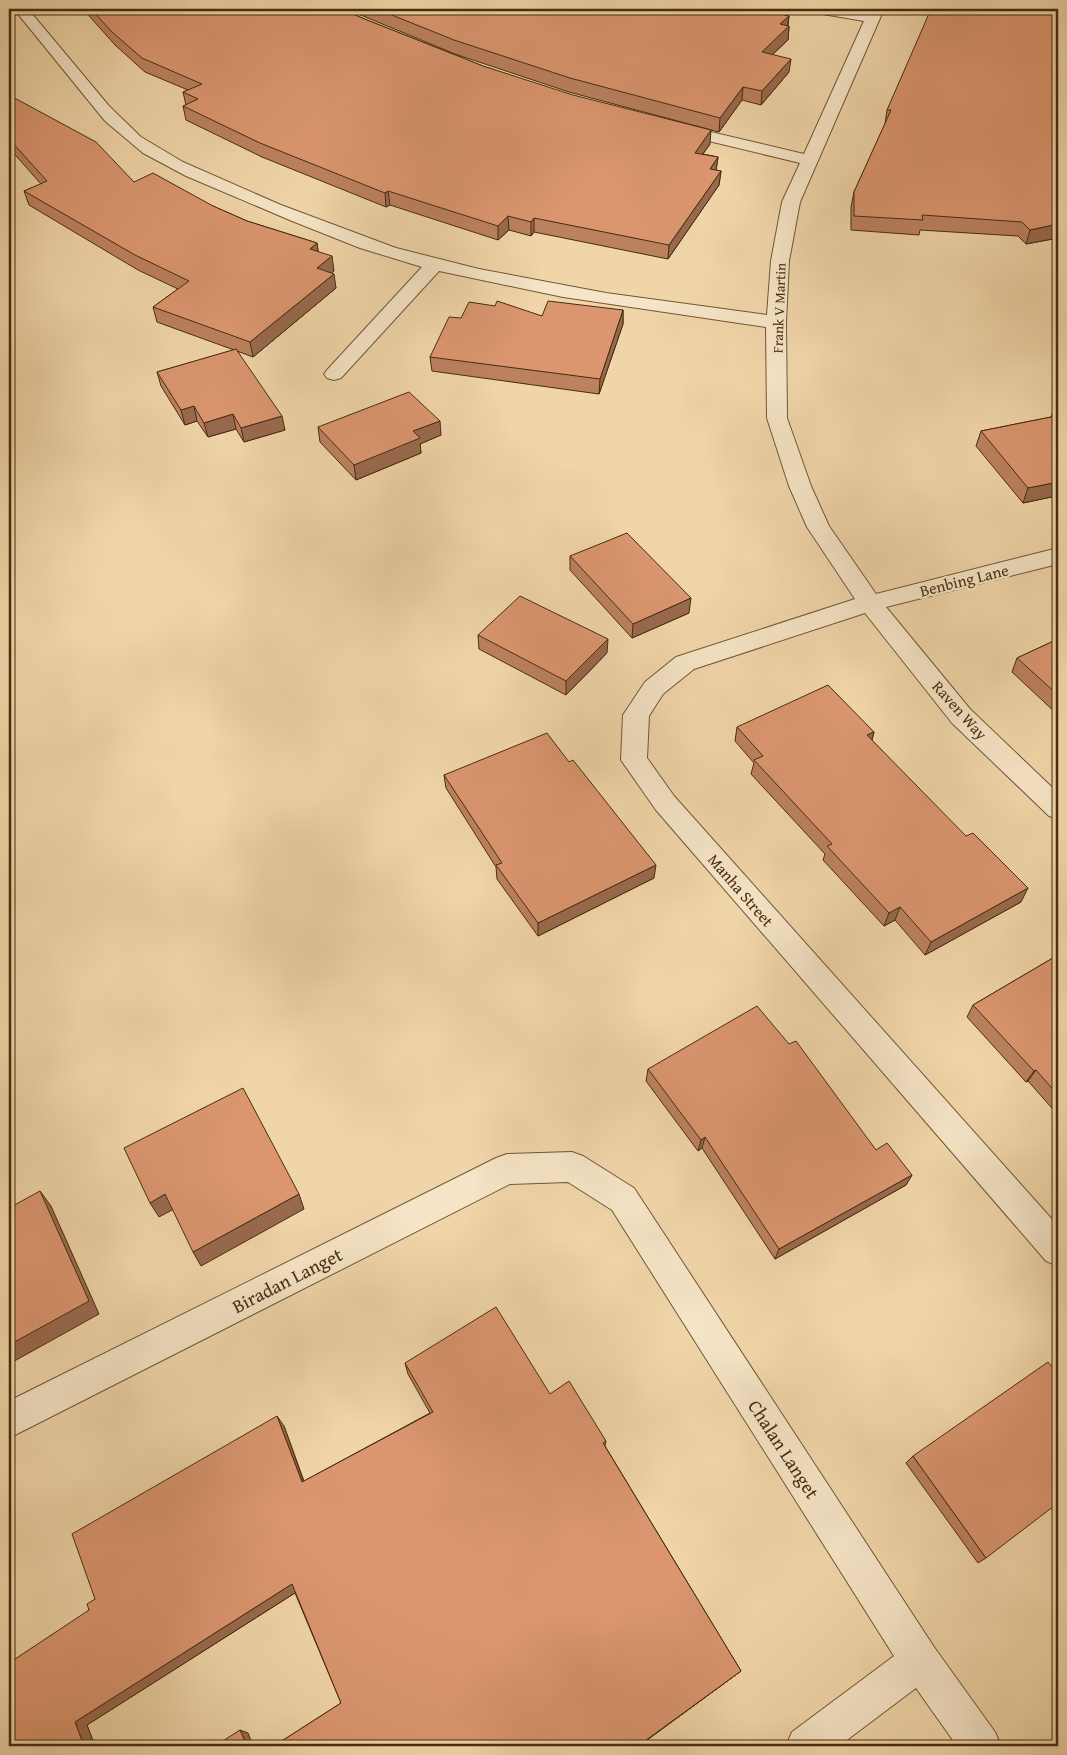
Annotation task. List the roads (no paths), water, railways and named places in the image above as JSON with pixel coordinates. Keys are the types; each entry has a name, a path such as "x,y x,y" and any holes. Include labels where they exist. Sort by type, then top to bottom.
{"street":[{"path":"21,9 114,120 134,139 158,156 283,212 380,248 435,264 549,288 705,313 776,322"},
{"path":"817,9 874,13"},
{"name":"Frank V Martin","path":"870,604 818,527 800,486 780,427 778,418 776,322 780,261 784,231 791,202 874,13"},
{"path":"655,124 808,160"},
{"path":"334,374 435,264"},
{"name":"Benbing Lane","path":"870,604 1058,556"},
{"name":"Raven Way","path":"870,604 961,716 1058,809"},
{"name":"Manha Street","path":"870,604 685,662 654,688 636,715 634,760 664,802 1058,1250"},
{"name":"Biradan Langet","path":"9,1420 507,1169 572,1167"},
{"name":"Chalan Langet","path":"572,1167 623,1199 920,1661 980,1746"},
{"path":"806,1746 920,1661"}]}
